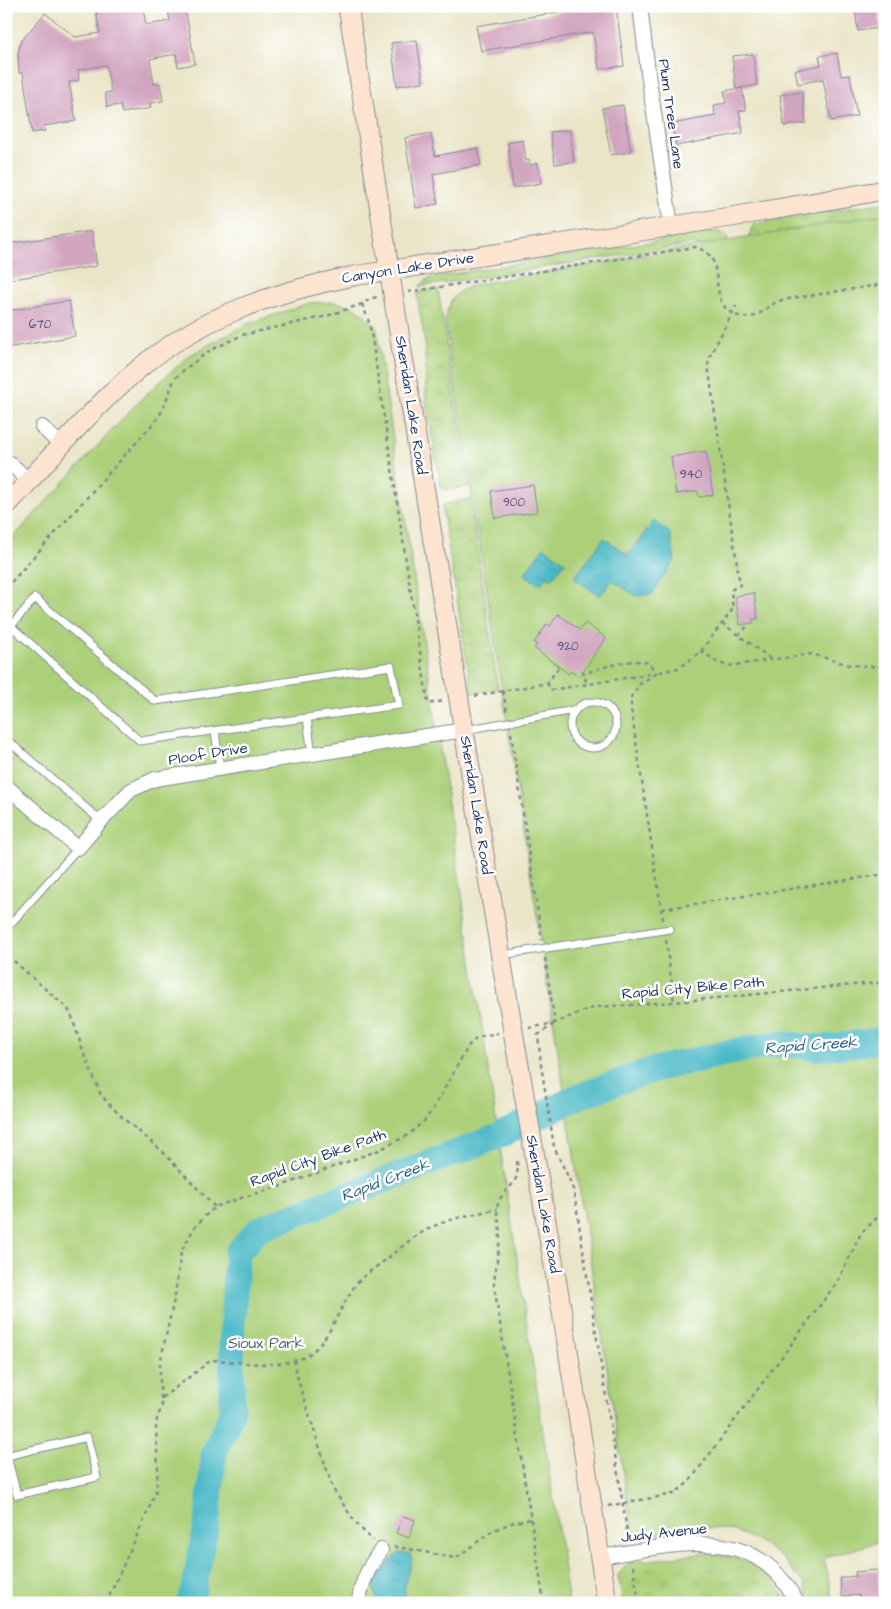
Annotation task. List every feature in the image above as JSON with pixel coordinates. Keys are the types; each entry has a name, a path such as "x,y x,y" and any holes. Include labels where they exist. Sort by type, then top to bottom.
{"street":[{"name":"Sheridan Lake Road","path":"348,6 393,295 520,1074 526,1159 564,1324 607,1603"},
{"name":"Plum Tree Lane","path":"640,6 650,89 671,226"},
{"name":"Canyon Lake Drive","path":"6,506 98,406 136,371 199,328 235,310 280,294 324,282 389,270 885,190"},
{"path":"42,427 62,446"},
{"path":"10,462 29,481"},
{"name":"Ploof Drive","path":"78,848 131,790 155,779 464,730"},
{"path":"6,786 78,848"},
{"name":"Judy Avenue","path":"600,1557 686,1544 704,1543 736,1548 758,1558 777,1573 787,1585 797,1603"},
{"path":"359,1603 359,1595 364,1581 372,1562 381,1550"}],"lane":[{"path":"36,598 155,701 392,666 399,705 140,742 9,629 36,598"},
{"path":"464,730 574,710 586,702 602,703 608,707 616,720 614,735 603,746 588,748 581,745 575,740 569,725 570,717 574,710"},
{"path":"307,718 312,754"},
{"path":"215,731 220,769"},
{"path":"6,739 101,821"},
{"path":"6,928 78,848"},
{"path":"501,955 667,929"},
{"path":"88,1437 97,1476 17,1495 6,1456 88,1437"}],"path":[{"path":"6,588 158,418 176,377 209,352 242,335 318,318 362,304 372,298 695,247 709,254 713,260 720,301 724,307 733,314 742,317 751,317 773,303 782,300 885,284"},
{"path":"362,304 372,332 428,704 546,683 559,667"},
{"path":"546,683 551,690 678,668 701,651 732,609 731,590 740,585 708,365 710,356 736,306"},
{"path":"722,622 773,660"},
{"path":"738,635 745,629 747,624"},
{"path":"701,651 717,662 728,666 812,654 849,665 885,667"},
{"path":"586,684 584,672 640,661 648,663 656,673"},
{"path":"656,673 640,684 631,697 631,709 662,909 667,929 674,1002"},
{"path":"503,691 555,1023 538,1035 541,1065 554,1146 574,1192 639,1603"},
{"path":"662,909 885,874"},
{"path":"14,961 68,1009 100,1093 124,1119 162,1151 215,1207"},
{"name":"Rapid City Bike Path","path":"106,1603 156,1491 158,1470 156,1427 162,1406 160,1363 175,1295 181,1252 194,1228 215,1207 281,1186 378,1150 408,1135 424,1121 433,1109 469,1045 478,1037 555,1023 597,1007 674,1002 885,982"},
{"path":"526,1159 516,1182 498,1202 496,1209 500,1234 494,1285 544,1603"},
{"path":"608,1506 674,1494 689,1482 838,1281 861,1233 876,1220 885,1206"},
{"path":"162,1399 210,1361 284,1362 308,1354 320,1343 358,1282 414,1237 436,1225 463,1216 496,1209"},
{"path":"294,1360 298,1380 333,1489 355,1522 381,1550 394,1547 456,1558 492,1530 511,1523 531,1519"}],"shaded area":[{"path":"361,6 430,6 362,17"}],"green space":[{"path":"885,202 885,241 748,240 751,229 755,224"},
{"path":"885,214 885,1540 824,1558 833,1603 810,1603 804,1584 780,1556 761,1543 735,1531 714,1528 688,1529 633,1537 445,321 454,296 478,284"},
{"path":"712,232 726,235 731,245 707,248 693,244 419,287 426,280 434,277"},
{"path":"438,289 468,487 445,490 441,488 426,401 425,344 417,294 423,291"},
{"name":"Sioux Park","path":"333,302 357,309 376,326 569,1603 6,1603 6,545 142,398 190,355 247,324 310,303"},
{"path":"470,499 498,689 472,693 442,507 446,504"},
{"path":"701,1553 728,1556 752,1565 772,1580 787,1603 623,1603 618,1575 629,1563"}],"water":[{"path":"654,521 670,533 675,560 651,595 636,596 612,580 600,596 574,578 604,538 628,555"},
{"path":"544,547 565,562 552,579 547,576 540,585 524,574"},
{"path":"400,1553 410,1554 412,1559 405,1586 406,1597 409,1603 376,1603 375,1584 388,1563"}],"building":[{"path":"95,6 143,6 146,25 170,21 168,10 185,7 195,64 178,67 176,54 150,59 154,84 160,83 163,101 150,103 151,108 122,113 120,105 107,107 105,93 111,92 106,65 78,70 79,80 69,82 76,121 44,126 45,131 32,133 23,73 19,73 18,53 21,41 45,13 75,37 100,33"},
{"path":"594,6 616,6 624,66 599,69 593,32 481,51 476,26"},
{"path":"878,8 880,28 858,31 855,11"},
{"path":"417,40 423,82 397,86 391,43"},
{"path":"837,53 841,76 850,75 857,116 831,121 823,79 798,84 795,70 821,65 819,56"},
{"path":"753,54 757,85 736,89 732,56"},
{"path":"742,88 746,110 739,111 743,133 676,146 672,124 715,116 714,105 726,103 724,91"},
{"path":"802,92 806,123 784,126 780,95"},
{"path":"623,105 631,152 611,155 602,108"},
{"path":"570,130 574,162 555,164 550,132"},
{"path":"431,133 435,156 478,148 481,165 433,174 438,204 416,208 405,138"},
{"path":"523,140 526,161 529,160 530,165 538,163 541,183 513,188 508,143"},
{"path":"92,231 97,266 6,280 6,244"},
{"path":"69,301 75,336 6,348 6,311"},
{"path":"706,451 713,495 699,497 698,491 676,494 671,457"},
{"path":"533,485 537,512 495,518 491,491"},
{"path":"754,593 758,619 753,619 753,623 740,625 735,596"},
{"path":"558,614 580,630 585,623 606,638 579,677 571,671 569,674 534,648 537,645 534,643 547,624 550,626"},
{"path":"403,1516 415,1520 409,1538 396,1533"},
{"path":"877,1570 881,1600 860,1603 859,1595 842,1597 840,1578 856,1576 855,1572"}],"waterway":[{"name":"Rapid Creek","path":"189,1603 193,1592 208,1516 214,1453 232,1413 232,1333 237,1253 259,1229 499,1136 579,1096 656,1069 741,1050 780,1044 821,1048 885,1040"}]}
